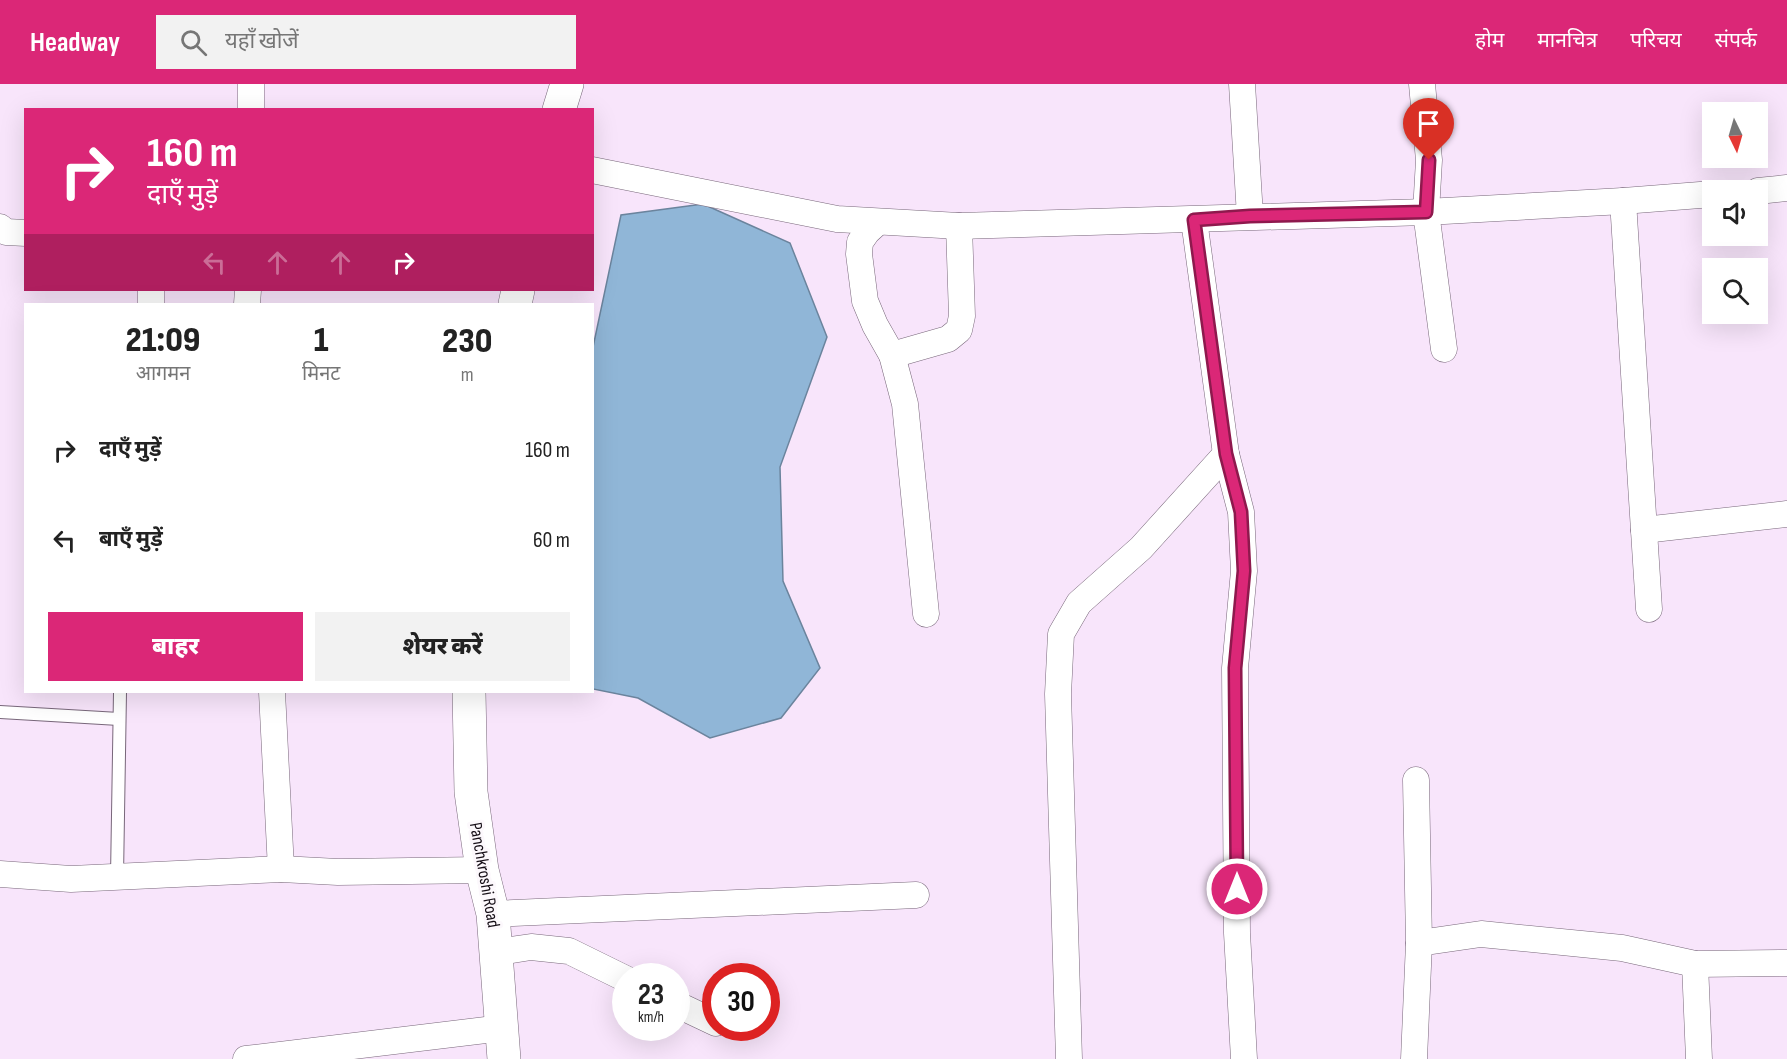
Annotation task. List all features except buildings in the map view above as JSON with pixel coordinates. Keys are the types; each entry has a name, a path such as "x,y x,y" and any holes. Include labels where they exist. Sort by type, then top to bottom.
{"street":[{"path":"251,84 251,108"},
{"path":"560,108 567,84"},
{"path":"1242,84 1250,216"},
{"path":"1422,84 1429,160 1426,212 1444,349"},
{"path":"594,170 837,219 959,226 1426,212 1702,195"},
{"path":"1768,189 1787,188"},
{"path":"1623,201 1649,609"},
{"path":"1194,220 1226,454 1241,512 1244,571 1235,668 1237,933 1244,1059"},
{"path":"878,222 860,242 859,254 865,300 875,325 892,355 905,404 926,614"},
{"path":"892,355 948,339 959,330 962,316 959,226"},
{"path":"0,227 6,232 24,233"},
{"path":"1069,1059 1058,694 1061,634 1079,603 1141,548 1226,454"},
{"path":"1644,530 1787,514"},
{"path":"272,693 281,869"},
{"name":"Panchkroshi Road","path":"470,693 471,792 482,870 494,914 503,1043"},
{"path":"1414,1059 1419,943 1416,780"},
{"path":"0,874 71,879 281,869 338,872 482,870"},
{"path":"494,914 916,895"},
{"path":"1419,943 1481,934 1622,948 1695,964 1787,963"},
{"path":"498,952 531,947 568,951 612,972"},
{"path":"1695,964 1699,1059"},
{"path":"246,1059 503,1043"}],"lane":[{"path":"117,877 120,693"},
{"path":"0,712 119,719"}],"water":[{"path":"703,204 790,243 827,337 780,467 783,581 820,668 781,718 710,738 638,698 594,689 594,342 621,215"}],"route":[{"path":"1237,889 1235,668 1244,571 1241,512 1226,454 1194,220 1250,216 1426,212 1429,160"}]}
